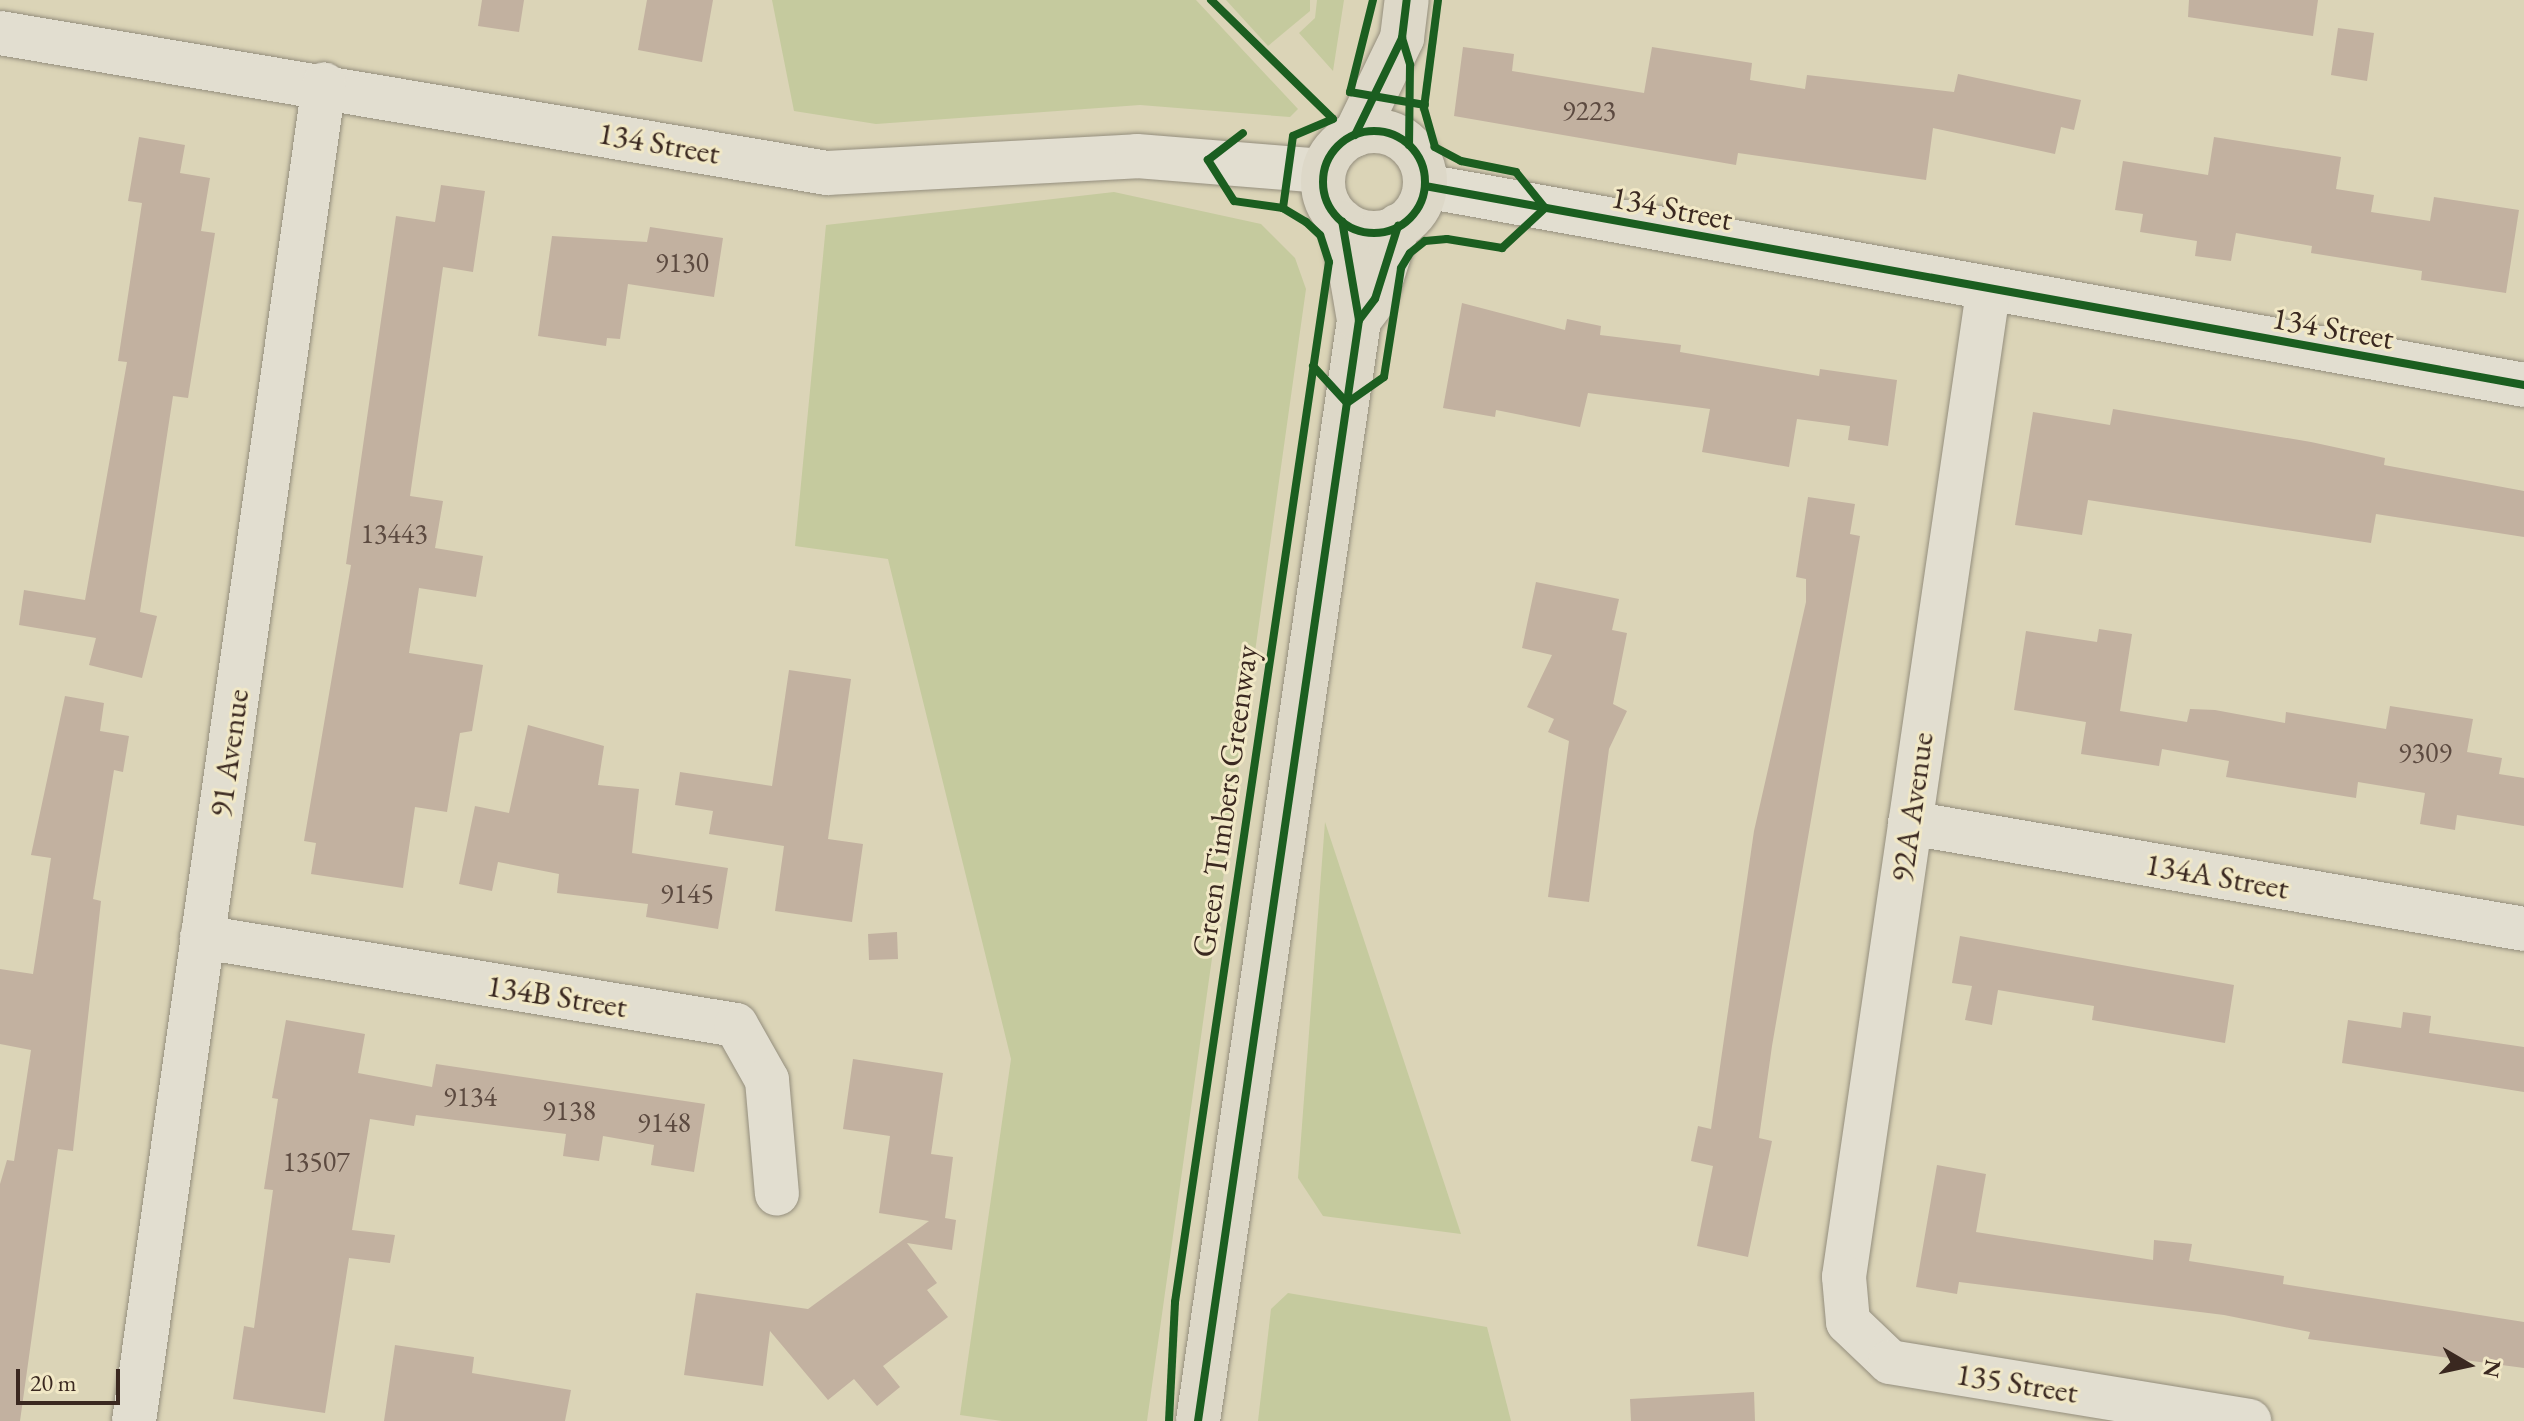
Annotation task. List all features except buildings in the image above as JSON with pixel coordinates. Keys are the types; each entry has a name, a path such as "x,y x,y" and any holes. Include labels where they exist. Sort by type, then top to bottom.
{"main road":[{"path":"1355,135 1404,19"},
{"path":"1404,19 1410,65 1409,145"},
{"path":"1198,1421 1359,320 1342,221 1323,192 1323,171 1331,153 1355,135 1381,131 1409,145 1423,166 1425,186 1419,206 1398,226 1375,299 1359,320"},
{"path":"1342,221 1367,233 1398,226"}],"street":[{"name":"134 Street","path":"0,33 324,84 827,173 1137,156 1323,171"},
{"name":"91 Avenue","path":"134,1421 324,84"},
{"name":"134 Street","path":"1425,186 1988,292 2524,385"},
{"name":"92A Avenue","path":"1848,1322 1844,1277 1988,292"},
{"name":"134A Street","path":"1910,823 2524,929"},
{"name":"134B Street","path":"202,937 736,1025 767,1080 777,1194"},
{"name":"135 Street","path":"1848,1322 1890,1362 2249,1421"}],"green space":[{"path":"772,0 1196,0 1298,109 1290,117 1140,105 876,124 794,111"},
{"path":"1226,0 1310,0 1310,11 1268,46"},
{"path":"1317,0 1344,0 1333,71 1299,33 1315,18"},
{"path":"1114,192 1261,224 1295,258 1306,289 1147,1421 1002,1421 960,1415 1011,1059 888,559 795,546 826,225"},
{"path":"1325,822 1461,1234 1323,1216 1298,1178"},
{"path":"1288,1293 1487,1327 1511,1421 1258,1421 1271,1309"}],"cycle path":[{"path":"1211,0 1333,119 1293,136 1283,208"},
{"path":"1373,0 1350,92 1425,105"},
{"path":"1355,135 1402,38 1407,0"},
{"path":"1313,366 1347,403 1384,377 1401,268 1410,253 1425,241 1447,239 1502,248 1545,208 1516,172 1461,161 1435,147 1424,108 1438,0"},
{"path":"1402,38 1410,65 1409,145"},
{"path":"1374,131 1393,135 1410,146 1421,163 1425,182 1421,201 1410,218 1393,229 1374,233 1355,229 1338,218 1327,201 1323,182 1327,163 1338,146 1355,135 1374,131"},
{"name":"Green Timbers Greenway","path":"1169,1421 1175,1302 1329,262 1320,235 1306,222 1283,208 1234,201 1208,160 1243,133"},
{"path":"1425,186 2524,385"},
{"path":"1198,1421 1359,320 1342,221"},
{"path":"1359,320 1375,299 1398,226"}]}
